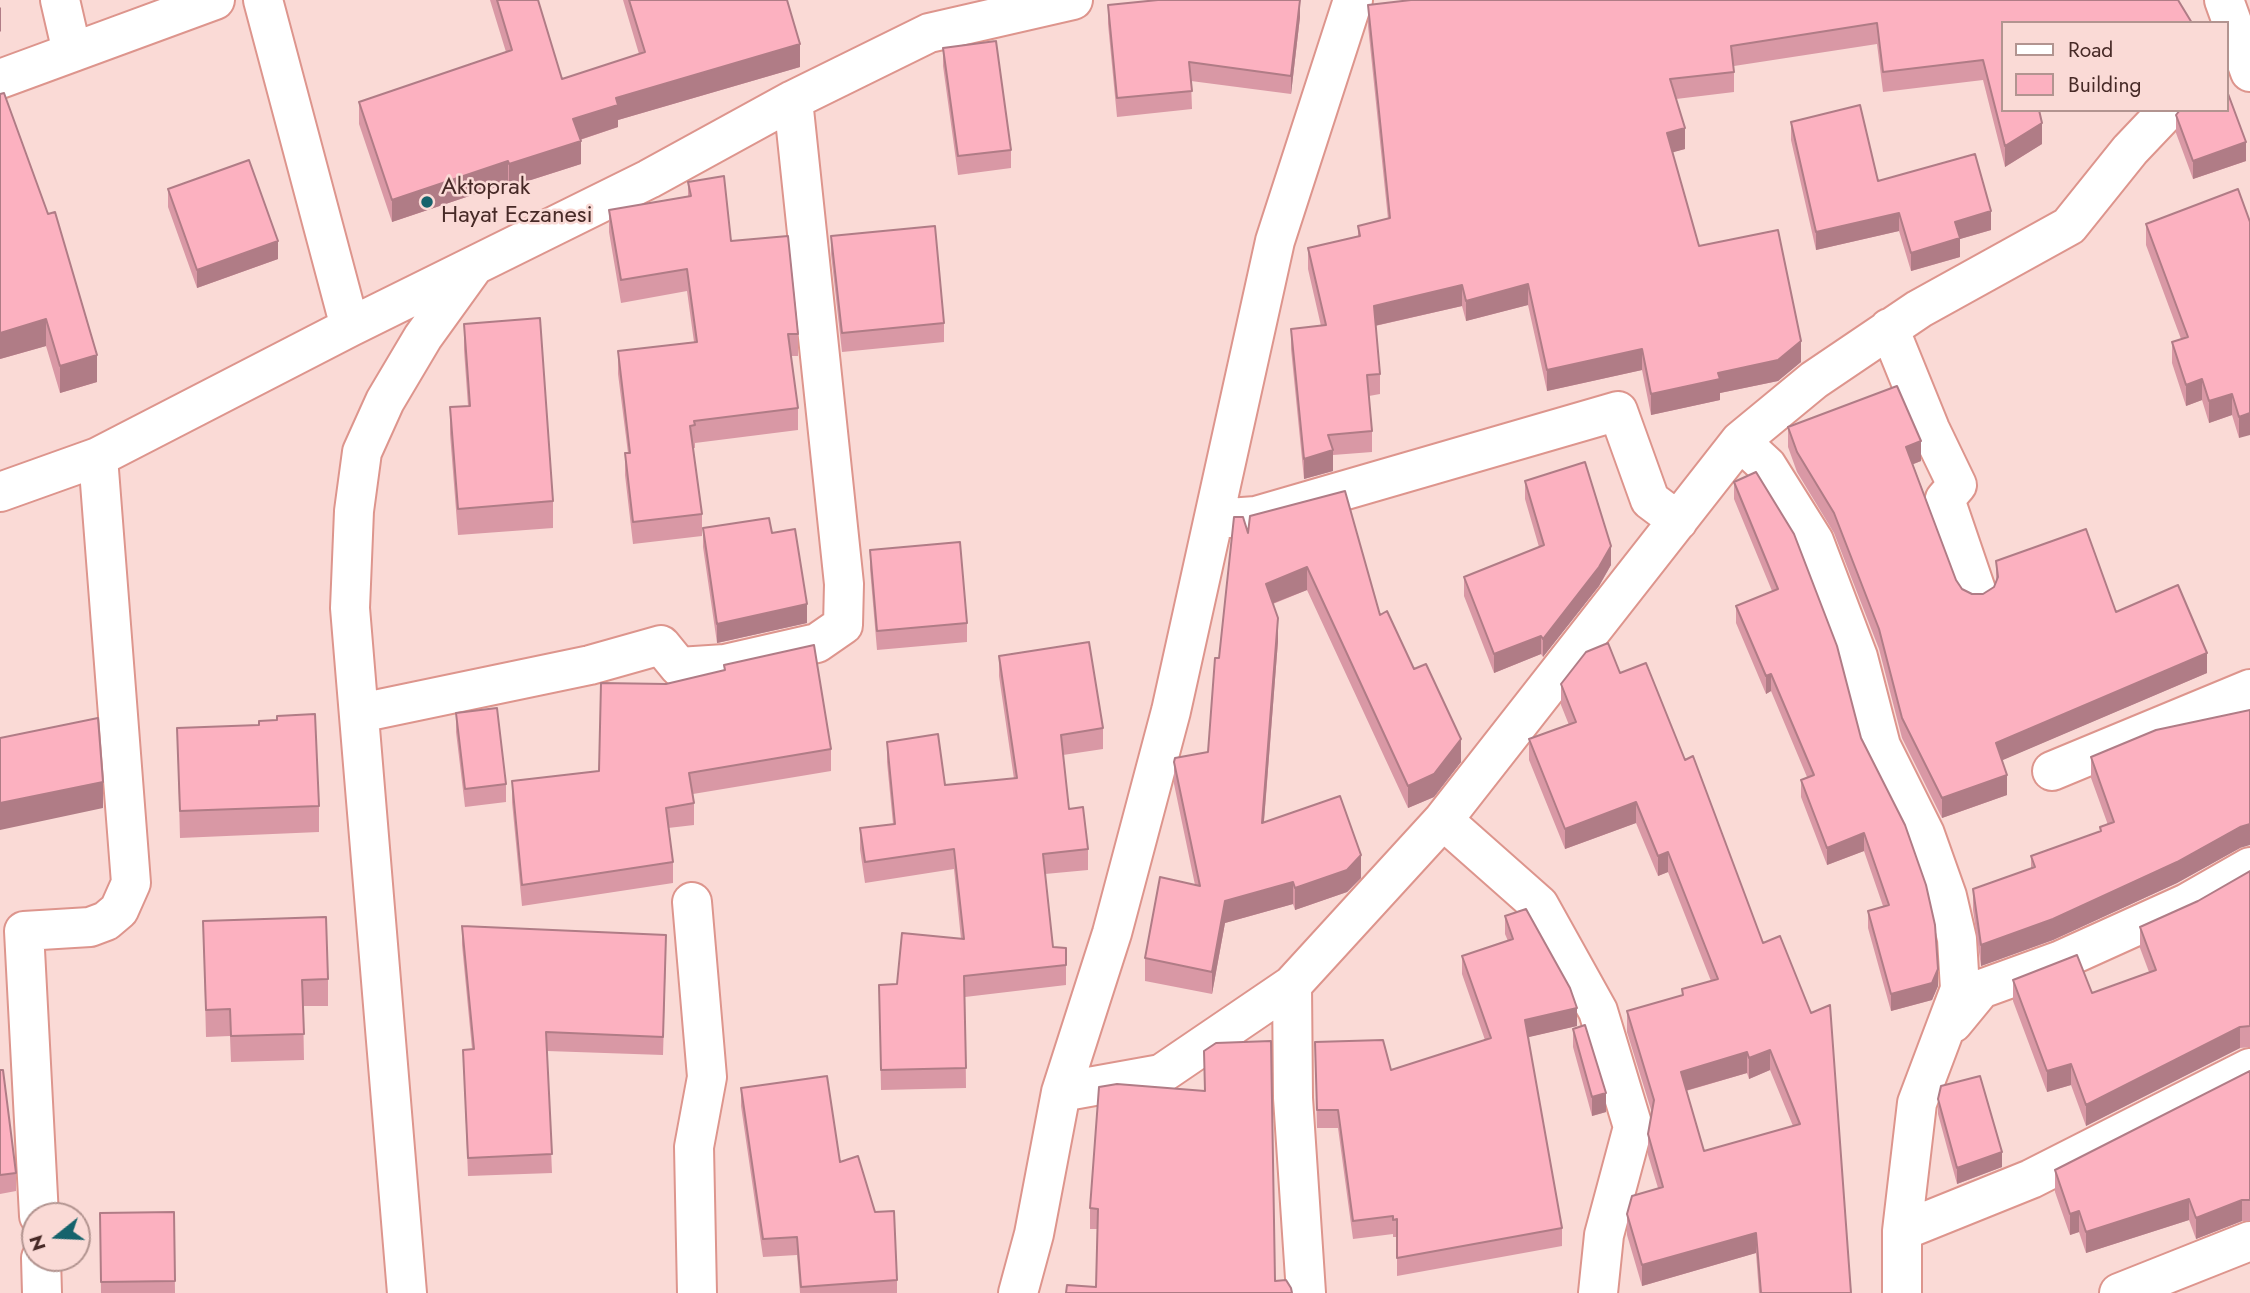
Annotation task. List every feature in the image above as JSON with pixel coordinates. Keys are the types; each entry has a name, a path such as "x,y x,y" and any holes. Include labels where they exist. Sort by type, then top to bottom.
{"street":[{"path":"60,0 72,52"},
{"path":"0,79 215,0"},
{"path":"263,0 350,327"},
{"path":"0,492 98,457 350,327 649,179 793,100 929,33 1073,0"},
{"path":"1018,1293 1034,1234 1061,1092 1112,933 1171,710 1275,241 1353,0"},
{"path":"2224,0 2238,53"},
{"path":"360,713 590,665 661,645 679,667 725,664 817,643 843,625 844,584 793,100"},
{"path":"1061,1092 1161,1074 1292,985 1443,820 1740,441 1814,380 1889,328 2069,226 2130,150 2166,112"},
{"path":"407,1293 350,608 354,511 362,452 384,401 423,337 474,266"},
{"path":"1889,328 1930,429 1957,485 1945,499 1977,593"},
{"path":"1215,519 1256,516 1618,411 1650,500 1678,521"},
{"path":"1740,441 1767,466 1814,541 1858,657 1881,746 1925,834 1947,896 1957,939 1960,989 1947,1030 1917,1103 1902,1231 1902,1293"},
{"path":"38,1202 24,931 90,928 106,921 118,910 131,883 98,457"},
{"path":"2053,771 2250,689"},
{"path":"1443,820 1539,905 1598,1011 1633,1127 1604,1235 1598,1293"},
{"path":"1947,1030 1981,989 2074,955 2187,903 2250,867"},
{"path":"692,902 707,1077 694,1147 697,1293"},
{"path":"1292,985 1293,1098 1306,1293"},
{"path":"1902,1231 2031,1179 2250,1068"},
{"path":"2119,1293 2250,1241"},
{"path":"41,1272 42,1293"}],"building":[{"path":"497,0 538,0 562,79 645,52 629,0 787,0 800,44 616,98 618,105 573,119 581,141 509,164 508,161 392,200 359,102 512,50"},
{"path":"1158,0 1300,0 1291,76 1189,62 1192,91 1117,98 1108,5"},
{"path":"1411,0 2178,0 2191,21 2002,21 2002,112 2039,112 2042,123 2005,146 1983,60 1883,72 1877,23 1731,46 1734,72 1670,79 1685,128 1667,133 1699,246 1778,230 1801,341 1778,360 1718,373 1720,379 1651,394 1642,349 1547,370 1528,284 1466,301 1462,285 1374,306 1380,374 1367,375 1372,431 1328,435 1333,450 1304,459 1291,329 1326,325 1308,248 1360,236 1358,226 1390,218 1368,5"},
{"path":"996,41 1011,150 958,156 943,48"},
{"path":"4,93 48,214 55,212 97,355 60,366 46,319 0,333 0,94"},
{"path":"2229,96 2246,142 2193,161 2176,115 2178,112 2229,112"},
{"path":"1860,105 1878,181 1975,154 1991,211 1955,222 1960,238 1911,253 1899,213 1816,232 1791,122"},
{"path":"249,160 278,241 197,270 168,189"},
{"path":"724,176 731,241 788,236 798,334 788,334 798,408 694,421 695,425 690,426 702,514 633,522 625,453 630,453 618,351 697,342 687,269 621,280 609,210 691,196 688,182"},
{"path":"2238,189 2250,222 2250,413 2239,417 2232,394 2209,401 2202,379 2186,385 2172,342 2188,337 2146,224"},
{"path":"935,226 944,323 842,333 831,236"},
{"path":"540,318 553,501 458,509 450,407 470,406 464,324"},
{"path":"1897,386 1921,441 1906,447 1956,580 1962,589 1972,594 1983,594 1994,587 1998,577 1996,561 2086,529 2116,612 2178,585 2207,653 1996,743 2007,775 1942,798 1902,718 1879,629 1834,513 1797,452 1788,427"},
{"path":"1585,462 1611,546 1599,567 1543,639 1541,636 1494,654 1464,577 1544,545 1525,481"},
{"path":"1756,472 1794,534 1837,646 1861,738 1905,825 1926,885 1935,925 1938,969 1932,983 1891,994 1868,911 1889,905 1864,833 1827,848 1801,780 1814,775 1771,674 1766,676 1736,606 1778,589 1734,482"},
{"path":"1345,491 1380,615 1387,611 1414,669 1426,664 1461,739 1434,774 1408,786 1307,567 1266,584 1278,618 1262,823 1340,796 1361,855 1347,870 1295,888 1293,882 1225,901 1212,972 1145,958 1160,877 1200,886 1174,762 1175,758 1208,752 1215,658 1219,658 1234,517 1243,517 1248,533 1250,516"},
{"path":"769,518 772,533 795,529 807,604 717,624 703,528"},
{"path":"960,542 967,623 877,631 870,550"},
{"path":"1089,642 1103,728 1061,735 1069,809 1083,807 1088,849 1043,854 1053,947 1066,948 1066,965 964,976 966,1068 881,1070 879,985 897,984 902,933 964,939 954,849 865,862 860,828 895,824 887,742 938,734 945,785 1017,778 999,656"},
{"path":"1608,643 1620,673 1646,663 1685,760 1693,756 1763,943 1780,936 1811,1013 1830,1005 1851,1293 1761,1293 1756,1233 1642,1265 1627,1214 1632,1196 1663,1187 1648,1134 1654,1100 1627,1011 1683,995 1682,989 1718,979 1668,852 1658,856 1636,802 1565,829 1529,739 1576,722 1561,684 1586,652","holes":["1770,1050 1800,1124 1704,1151 1681,1072 1747,1052 1749,1058"]},
{"path":"814,645 831,749 689,773 694,803 666,808 673,862 522,885 512,781 599,771 601,683 666,684 725,670 724,665"},
{"path":"497,708 506,784 465,789 456,713"},
{"path":"2250,710 2250,824 2177,862 2053,919 1981,945 1973,889 2035,867 2031,856 2101,831 2100,827 2114,822 2091,757 2156,730"},
{"path":"315,714 319,806 180,811 177,728 259,725 259,721 277,720 277,716"},
{"path":"98,718 103,782 0,803 0,738"},
{"path":"2250,871 2250,1026 2240,1027 2086,1105 2071,1064 2047,1071 2013,980 2077,955 2092,993 2156,970 2140,927 2198,901"},
{"path":"1526,909 1570,988 1577,1008 1525,1020 1562,1228 1397,1258 1397,1219 1393,1220 1393,1216 1353,1221 1338,1110 1317,1110 1315,1042 1383,1040 1391,1070 1491,1038 1462,956 1513,939 1505,916"},
{"path":"326,917 328,979 302,980 304,1034 231,1036 230,1009 206,1010 203,921"},
{"path":"462,926 666,935 663,1037 546,1032 552,1154 468,1158 463,1050 474,1049"},
{"path":"1585,1025 1606,1093 1592,1097 1573,1029"},
{"path":"1271,1041 1275,1281 1286,1280 1292,1293 1066,1293 1067,1285 1096,1287 1098,1209 1090,1208 1099,1087 1117,1084 1205,1091 1204,1051 1216,1043"},
{"path":"0,1070 3,1070 16,1173 0,1175"},
{"path":"2250,1071 2250,1200 2242,1200 2196,1218 2189,1199 2086,1232 2079,1211 2070,1214 2055,1170"},
{"path":"827,1076 840,1162 858,1156 875,1212 894,1211 897,1280 801,1287 797,1237 763,1239 741,1088"},
{"path":"1980,1076 2002,1152 1957,1168 1938,1099 1941,1086"},
{"path":"174,1212 175,1281 101,1282 100,1213"}],"place":[{"name":"Aktoprak Hayat Eczanesi","path":"427,202"}]}
